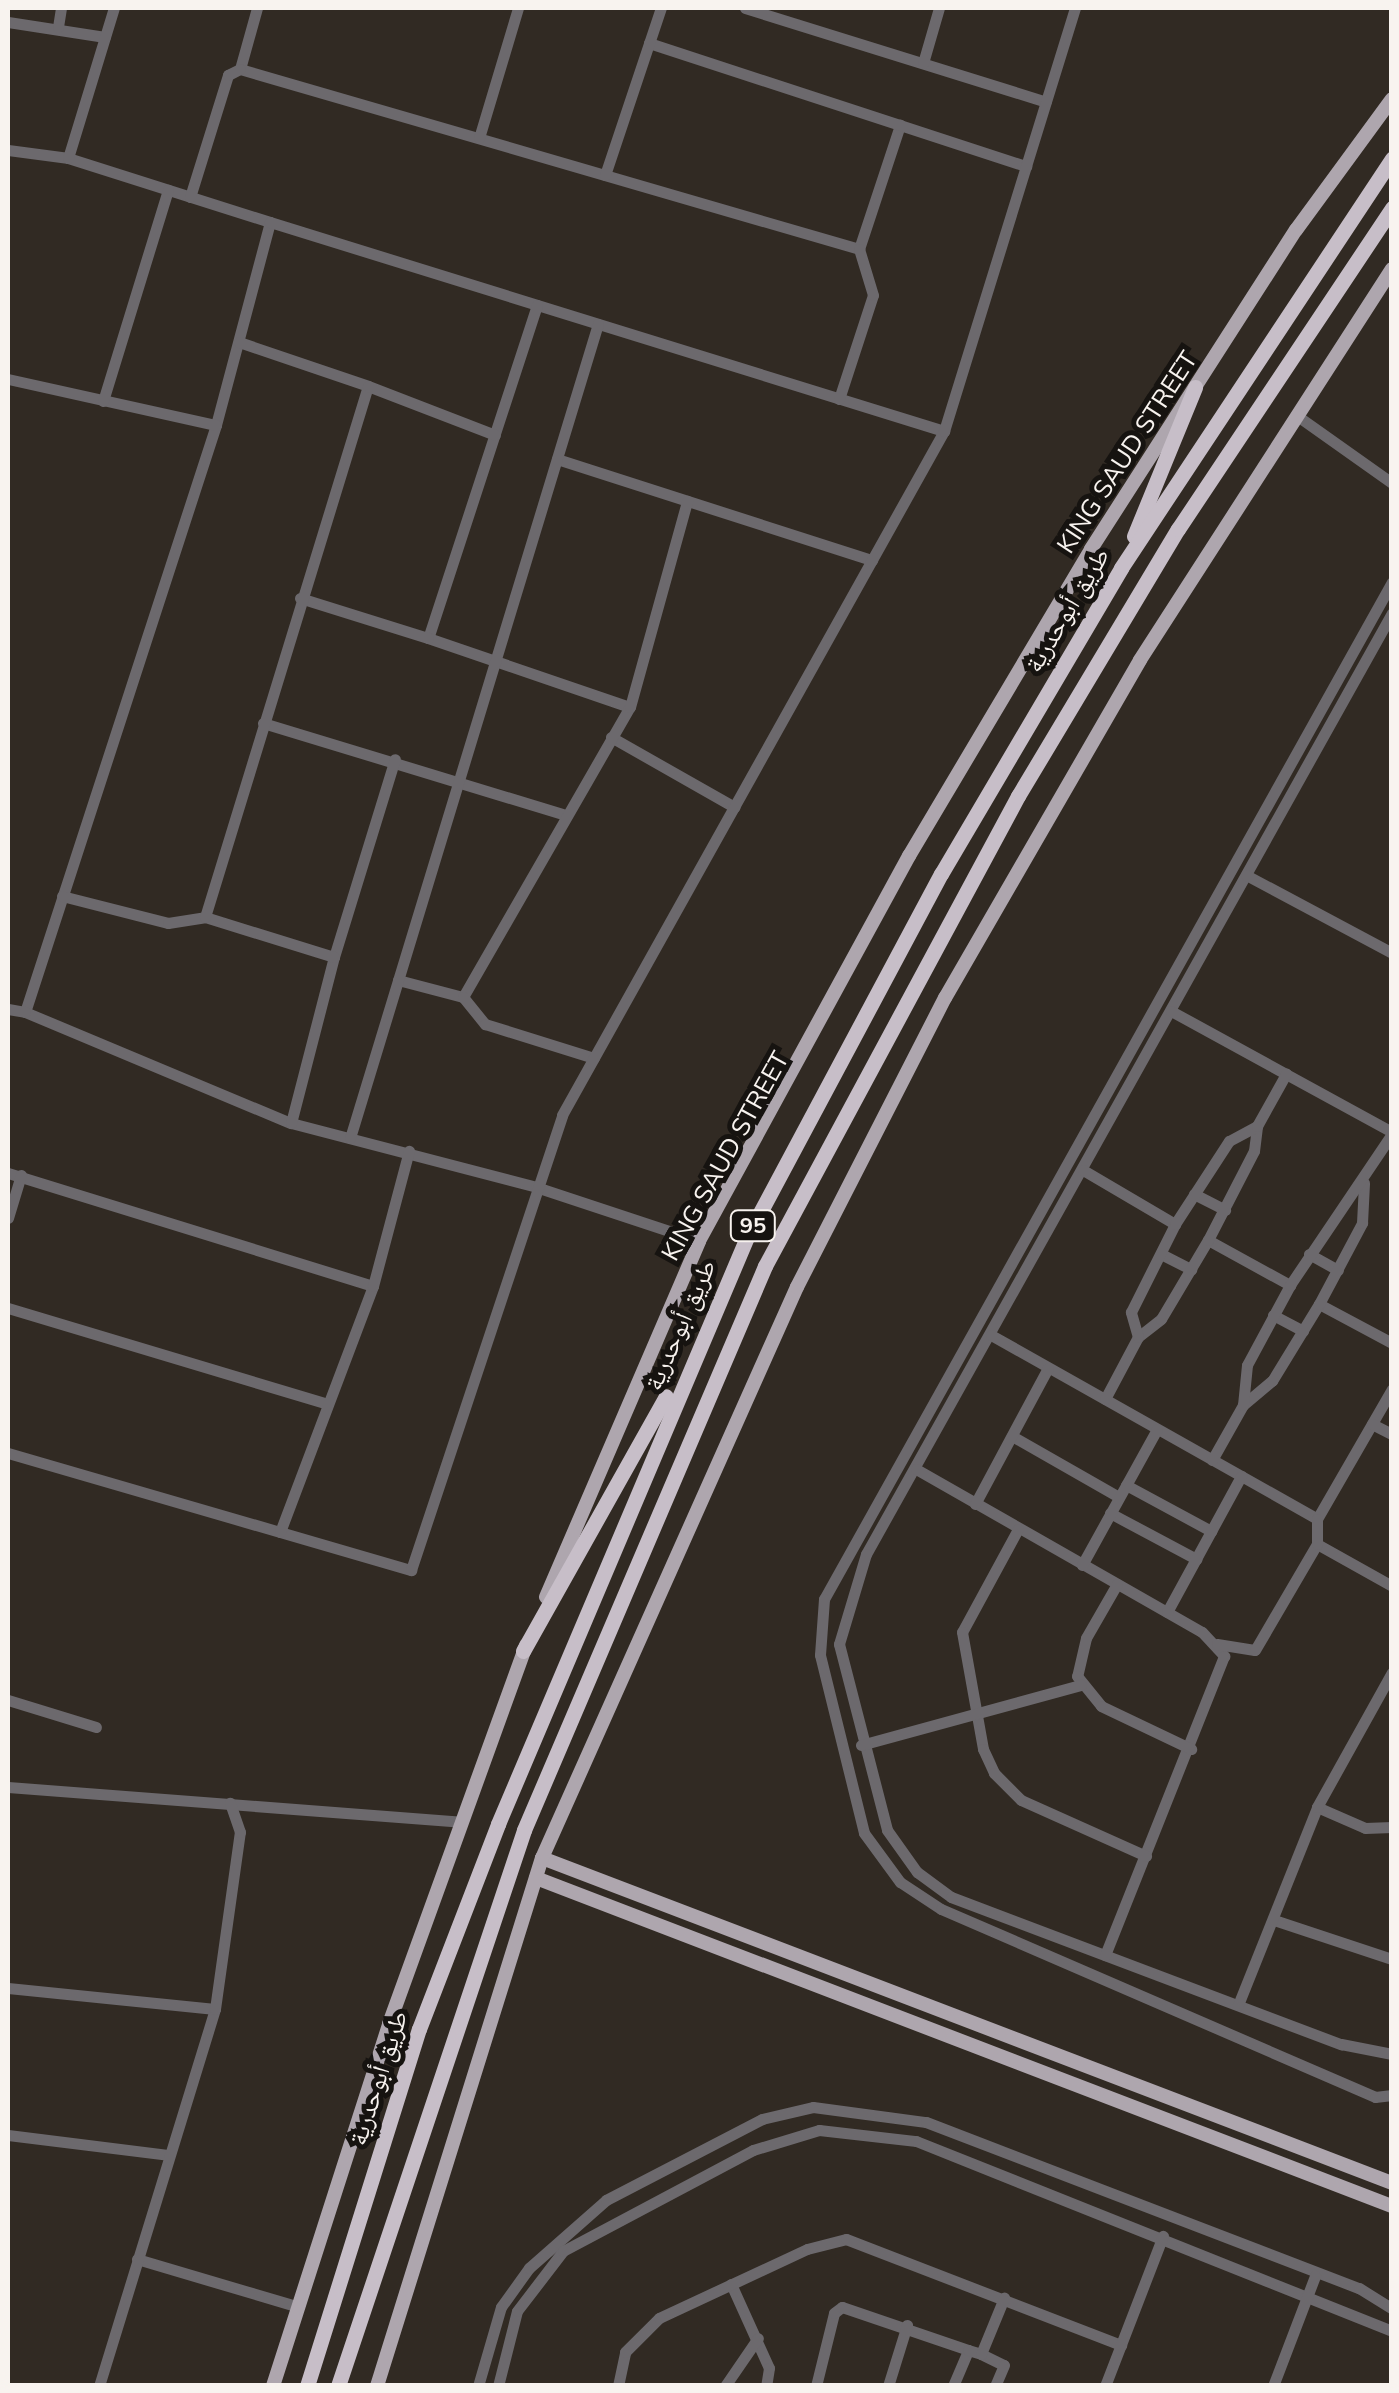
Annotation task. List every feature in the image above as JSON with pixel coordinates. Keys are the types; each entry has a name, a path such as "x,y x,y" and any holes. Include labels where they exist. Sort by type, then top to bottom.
{"highway":[{"name":"طريق أبوحدرية","path":"307,2386 419,2029 571,1638 707,1322 941,874 1121,568 1392,159"},
{"name":"95","path":"338,2386 524,1830 765,1266 1018,796 1178,529 1392,208"},
{"path":"1121,568 1195,387"},
{"path":"523,1651 707,1322"}],"main road":[{"name":"KING SAUD STREET","path":"273,2386 296,2306 458,1822 523,1651 699,1242 908,856 1195,387 1392,99"},
{"path":"378,2386 542,1858 797,1287 945,998 1140,660 1392,269"},
{"path":"542,1858 1392,2184"},
{"path":"536,1878 1392,2206"}],"street":[{"path":"58,26 60,8"},
{"path":"68,158 114,8"},
{"path":"240,69 256,8"},
{"path":"479,138 518,8"},
{"path":"606,175 660,8"},
{"path":"746,8 1046,102"},
{"path":"923,63 939,8"},
{"path":"8,1453 411,1570 536,1187 594,1058 944,431 1076,8"},
{"path":"8,22 58,26 105,37"},
{"path":"649,44 1026,166"},
{"path":"190,197 228,75 240,69 859,249"},
{"path":"838,398 873,295 859,249 900,125"},
{"path":"8,150 68,158 944,431"},
{"path":"103,401 168,190"},
{"path":"25,1012 216,426 270,222"},
{"path":"428,638 537,305"},
{"path":"350,1138 598,324"},
{"path":"239,342 495,434"},
{"path":"8,379 216,426"},
{"path":"205,917 368,386"},
{"path":"1296,415 1392,483"},
{"path":"557,459 872,560"},
{"path":"464,997 563,814 630,707 687,501"},
{"path":"1392,582 824,1598 820,1655 864,1833 900,1882 958,1917 1374,2097 1392,2095"},
{"path":"300,598 496,658 630,707"},
{"path":"1392,613 916,1469 847,1602 839,1644 861,1745 887,1830 917,1872 950,1897 1238,2005 1392,2054"},
{"path":"263,723 460,777 563,814"},
{"path":"611,738 734,807"},
{"path":"291,1123 334,957 395,759"},
{"path":"1246,875 1392,953"},
{"path":"62,896 168,923 205,917 334,957"},
{"path":"398,980 464,997 485,1024 594,1058"},
{"path":"8,1010 25,1012 291,1123 536,1187 699,1242"},
{"path":"1171,1011 1392,1132 1364,1183 1290,1285 1247,1365 1243,1405"},
{"path":"1105,1399 1138,1338 1156,1327 1208,1240 1254,1152 1257,1126 1286,1074"},
{"path":"1138,1338 1132,1312 1175,1224 1229,1141 1257,1126"},
{"path":"280,1532 373,1286 409,1152"},
{"path":"1083,1170 1175,1224"},
{"path":"8,1218 14,1174 373,1286"},
{"path":"1212,1460 1243,1405 1272,1381 1338,1270 1362,1223 1364,1183"},
{"path":"1194,1194 1224,1210"},
{"path":"1208,1240 1290,1285"},
{"path":"1161,1254 1191,1269"},
{"path":"1309,1254 1338,1270"},
{"path":"1319,1304 1392,1344"},
{"path":"8,1308 328,1404"},
{"path":"1274,1315 1303,1332"},
{"path":"991,1335 1317,1519"},
{"path":"976,1504 1048,1368"},
{"path":"916,1469 1217,1644 1255,1650 1318,1544 1317,1519 1392,1389"},
{"path":"1372,1424 1392,1434"},
{"path":"1082,1565 1158,1429"},
{"path":"1012,1436 1120,1497"},
{"path":"1167,1612 1242,1476"},
{"path":"1126,1485 1211,1531"},
{"path":"1110,1513 1196,1559"},
{"path":"1018,1529 962,1632 972,1716 1006,1789 1146,1856"},
{"path":"1318,1544 1392,1586"},
{"path":"1116,1584 1078,1656 1081,1684 1101,1706 1191,1750"},
{"path":"1106,1955 1225,1669 1217,1644"},
{"path":"1238,2005 1316,1806 1392,1672"},
{"path":"861,1745 1081,1684"},
{"path":"8,1700 96,1727"},
{"path":"8,1787 458,1822"},
{"path":"99,2386 215,2010 240,1832 230,1804"},
{"path":"1316,1806 1364,1828 1392,1827"},
{"path":"1274,1920 1392,1958"},
{"path":"8,1988 215,2010"},
{"path":"478,2386 501,2307 529,2268 606,2200 762,2119 813,2107 926,2122 1315,2276 1359,2288 1392,2310"},
{"path":"498,2386 517,2311 563,2251 753,2150 819,2130 916,2141 1309,2292 1392,2330"},
{"path":"8,2135 168,2156"},
{"path":"1105,2386 1163,2236"},
{"path":"618,2386 625,2352 640,2334 732,2284 846,2239 1121,2345"},
{"path":"136,2258 296,2306"},
{"path":"1273,2386 1315,2276"},
{"path":"732,2284 758,2338 766,2386"},
{"path":"982,2354 1004,2298"},
{"path":"816,2386 834,2314 842,2308 907,2325 1004,2365 996,2386"},
{"path":"888,2386 907,2325"},
{"path":"724,2386 758,2338"},
{"path":"953,2386 968,2350"}]}
